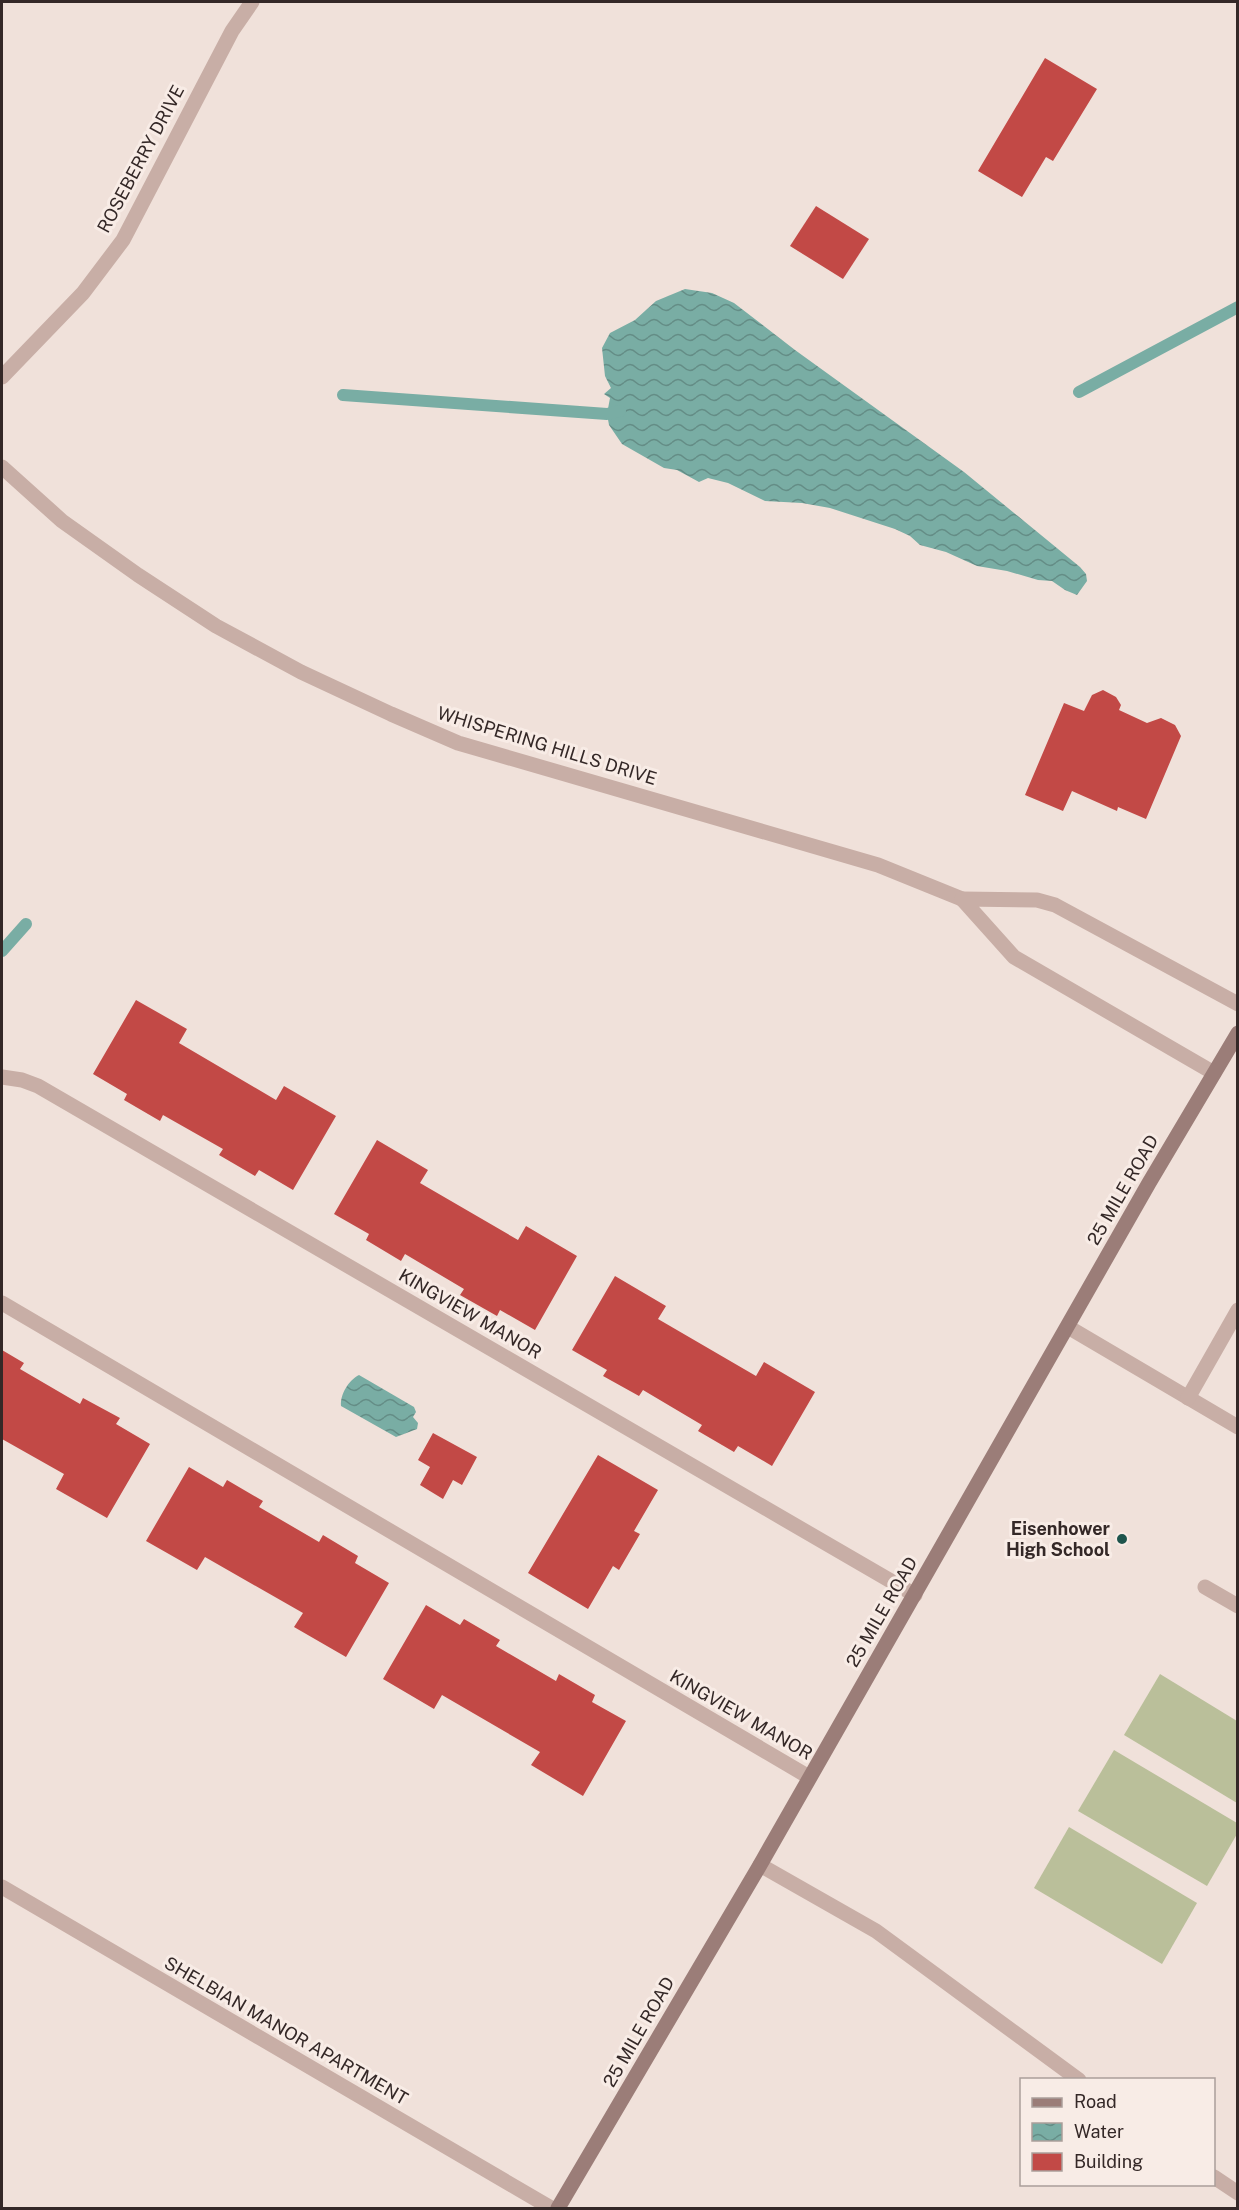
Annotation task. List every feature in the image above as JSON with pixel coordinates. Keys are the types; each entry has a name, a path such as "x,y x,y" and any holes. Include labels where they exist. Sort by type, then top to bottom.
{"street":[{"name":"ROSEBERRY DRIVE","path":"2,377 83,293 123,240 232,31 252,2"},
{"name":"WHISPERING HILLS DRIVE","path":"2,467 62,521 138,575 216,626 301,672 391,714 458,743 878,865 962,898 1037,900 1055,905 1238,1004"},
{"name":"WHISPERING HILLS DRIVE","path":"962,898 1014,957 1214,1073"},
{"name":"25 MILE ROAD","path":"558,2208 760,1865 1238,1033"},
{"name":"KINGVIEW MANOR","path":"2,1077 22,1080 49,1092 915,1595"},
{"name":"KINGVIEW MANOR","path":"2,1303 809,1777"},
{"path":"1188,1398 1238,1310"},
{"path":"1068,1327 1238,1427"},
{"path":"1205,1587 1238,1606"},
{"path":"760,1865 876,1931 1078,2078"},
{"name":"SHELBIAN MANOR APARTMENT","path":"2,1887 552,2208"},
{"path":"1215,2179 1238,2193"}],"green space":[{"path":"1160,1674 1237,1721 1237,1803 1124,1735"},
{"path":"1114,1750 1237,1823 1237,1834 1207,1886 1078,1811"},
{"path":"1069,1827 1197,1903 1162,1964 1034,1888"}],"water":[{"path":"685,289 712,293 734,303 964,472 1080,567 1086,574 1087,581 1077,595 1052,581 977,566 946,552 920,545 910,536 895,529 830,508 802,503 765,501 728,483 708,478 699,482 677,470 664,468 622,444 609,425 607,414 610,398 604,394 611,388 605,376 602,348 610,333 635,320 656,301"},
{"path":"359,1375 414,1407 416,1412 413,1417 418,1423 417,1429 396,1437 341,1406 346,1388"}],"building":[{"path":"1045,58 1097,89 1053,161 1046,157 1022,197 978,171"},
{"path":"816,206 869,239 843,279 790,246"},
{"path":"1103,690 1116,697 1121,705 1119,710 1147,723 1161,718 1175,725 1181,736 1146,819 1118,807 1117,811 1072,791 1063,811 1025,795 1064,703 1084,711 1092,695"},
{"path":"136,1000 187,1029 179,1043 276,1100 284,1086 336,1116 293,1190 259,1170 255,1176 219,1155 223,1149 163,1115 160,1121 124,1100 127,1094 93,1074"},
{"path":"377,1140 428,1170 420,1183 518,1240 526,1226 577,1256 535,1330 500,1310 497,1316 460,1295 464,1289 405,1254 401,1261 366,1240 369,1234 334,1214"},
{"path":"615,1276 666,1306 658,1319 756,1376 764,1362 815,1392 772,1466 738,1446 734,1452 698,1431 702,1425 643,1390 639,1396 603,1376 607,1370 572,1350"},
{"path":"2,1350 24,1363 20,1369 80,1404 83,1398 120,1418 116,1424 150,1444 107,1518 56,1489 64,1474 2,1439"},
{"path":"433,1433 477,1457 462,1485 453,1480 443,1499 420,1485 430,1467 418,1460"},
{"path":"598,1455 658,1490 634,1531 640,1534 619,1570 613,1566 588,1609 528,1573"},
{"path":"189,1467 223,1487 227,1480 263,1501 259,1507 319,1542 323,1535 358,1556 355,1563 389,1583 346,1657 294,1627 303,1613 205,1557 197,1570 146,1541"},
{"path":"426,1605 460,1625 464,1619 500,1640 496,1646 556,1681 559,1674 595,1695 592,1702 626,1721 583,1796 531,1765 540,1752 442,1695 434,1709 383,1679"}],"waterway":[{"path":"1079,392 1238,307"},
{"path":"343,395 607,414 620,411"},
{"path":"2,951 26,924"}],"place":[{"name":"Eisenhower High School","path":"1122,1539"}]}
